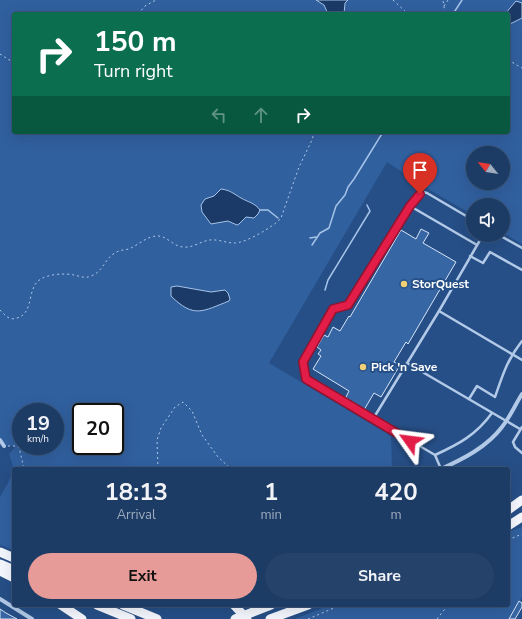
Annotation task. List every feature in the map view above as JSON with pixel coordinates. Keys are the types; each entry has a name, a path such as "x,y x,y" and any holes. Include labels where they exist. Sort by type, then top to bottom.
{"main road":[{"path":"510,509 522,500"},
{"path":"510,525 522,517"},
{"path":"0,552 12,557"},
{"path":"0,564 12,569"},
{"path":"0,570 12,577"},
{"path":"64,607 82,619"},
{"path":"102,607 131,619"},
{"path":"128,607 157,619"},
{"path":"235,607 242,618 267,607"},
{"path":"275,618 303,607"}],"street":[{"path":"445,467 471,454 493,437 506,421 522,394"},
{"path":"0,440 4,446"},
{"path":"0,599 12,606"},
{"path":"13,607 32,619"}],"lane":[{"path":"440,467 435,456 306,379 303,362 333,309 348,305 410,206 420,194 423,192 427,193 466,216"},
{"path":"410,206 477,245"},
{"path":"510,241 522,248"},
{"path":"373,419 439,311 479,242"},
{"path":"470,256 483,263 490,252 522,270"},
{"path":"439,311 522,360"},
{"path":"470,400 477,386 495,397 512,354 522,341"},
{"path":"407,363 506,421 521,428 513,442 515,447 522,453"},
{"path":"435,456 459,444 472,435 483,425 492,413"}],"path":[{"path":"140,12 145,6 156,0"},
{"path":"393,0 406,12"},
{"path":"443,0 446,12"},
{"path":"444,7 448,0"},
{"path":"0,54 12,62"},
{"path":"510,61 522,68"},
{"path":"0,310 8,318 20,318 28,308 36,282 42,278 68,274 82,277 91,276 102,268 112,254 130,248 151,237 163,237 177,245 184,247 210,240 234,243 245,241 276,224 281,218 299,167 314,134"},
{"path":"158,467 157,440 162,428 176,406 183,402 192,411 202,435 218,457 229,467"},
{"path":"4,446 18,447 23,467"},
{"path":"510,539 522,534"},
{"path":"308,619 336,607"},
{"path":"437,619 446,607"}],"shaded area":[{"path":"0,0 522,0 522,244 510,237 510,198 466,198 466,211 387,162 269,363 391,436 392,467 13,467 9,454 12,451 12,455 64,455 64,403 12,403 12,446 4,446 0,440"},
{"path":"316,0 348,0 345,3 344,12 327,12 324,5"},
{"path":"516,1 522,3 522,18 510,24 510,12 507,12"},
{"path":"221,189 229,191 254,204 260,210 258,214 254,218 246,217 237,225 228,221 211,224 202,212 201,205 205,199 214,196"},
{"path":"177,286 211,292 225,290 230,299 229,301 212,308 199,311 193,310 186,308 171,296 171,287"},
{"path":"12,476 12,549 0,545 0,497"},
{"path":"522,527 522,597 509,619 295,619 325,607 510,607 510,531"}],"building":[{"path":"421,229 429,233 423,243 456,262 408,344 406,342 394,362 400,365 381,397 374,393 364,410 345,399 349,391 313,369 321,356 318,354 321,350 317,347 324,335 328,337 333,327 340,331 349,316 350,317 401,230 416,239"},
{"path":"519,601 522,603 522,607 515,619 509,619"},
{"path":"0,609 6,613 17,619 0,619"}],"waterway":[{"path":"454,12 462,0"},
{"path":"312,245 320,233 329,228 336,206 345,195 348,187 382,134"},
{"path":"325,290 328,280 370,211 367,205"},
{"path":"260,210 268,210 278,218"},
{"path":"310,238 316,237"}],"place":[{"name":"StorQuest","path":"404,284"},
{"name":"Pick 'n Save","path":"363,367"}],"route":[{"path":"410,441 306,379 303,362 333,309 348,305 410,206 420,194"}]}
